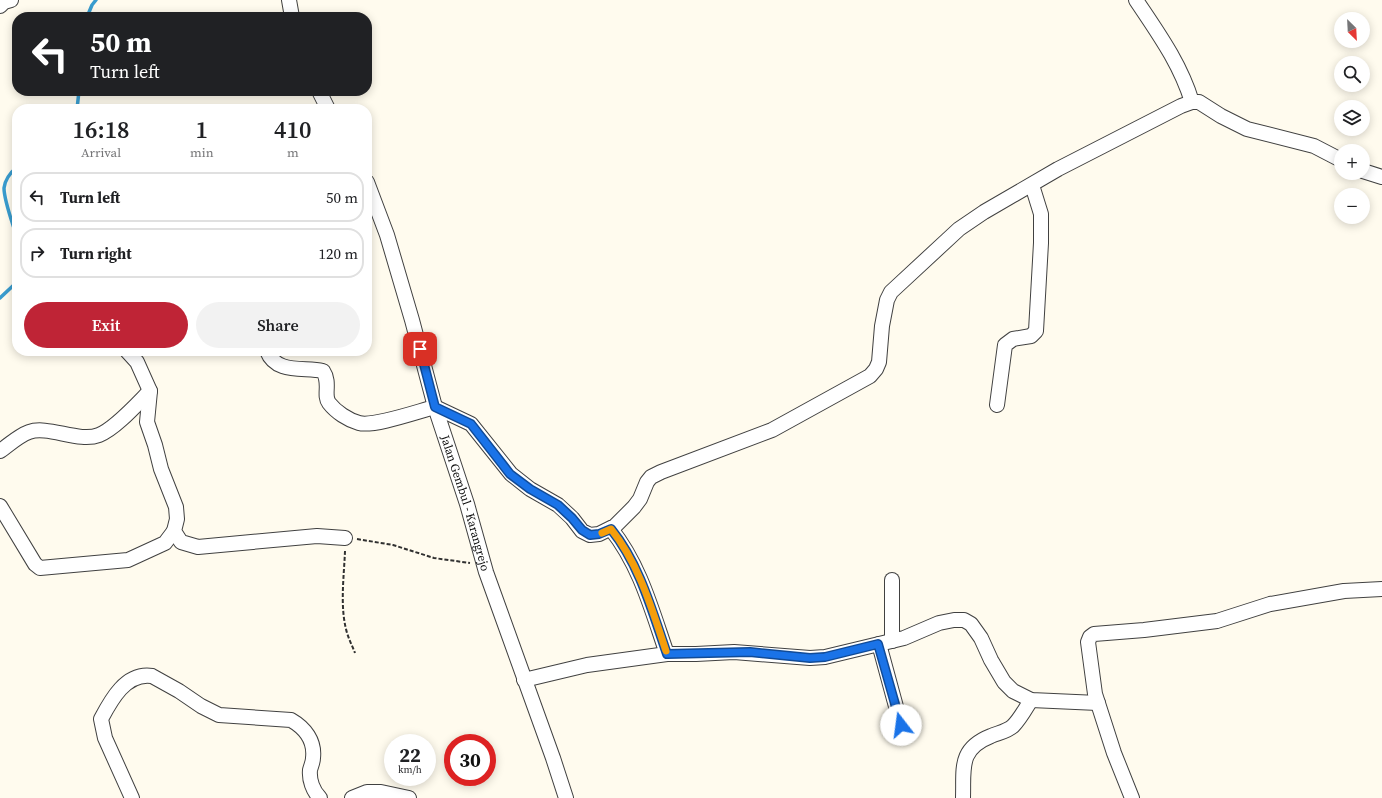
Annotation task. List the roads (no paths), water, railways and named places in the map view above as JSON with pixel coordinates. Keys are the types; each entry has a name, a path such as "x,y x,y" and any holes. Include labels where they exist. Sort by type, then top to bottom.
{"street":[{"path":"0,6 4,2 11,0"},
{"path":"290,0 291,12"},
{"path":"1136,0 1173,56 1186,82 1192,102"},
{"path":"269,356 281,367 323,370 327,377 328,384 326,395 328,402 344,417 361,424 384,421 435,407 471,424 510,474 530,489 558,505 582,530 590,535 599,534 611,529 634,507 640,499 647,482 651,477 772,430 870,376 876,369 879,362 882,326 887,300 891,292 959,229 984,212 1058,169 1192,102 1199,102 1221,116 1247,129 1314,146 1334,156"},
{"path":"1370,174 1382,177"},
{"path":"997,405 1005,345 1013,339 1031,336 1036,331 1041,243 1041,214 1032,184"},
{"name":"Jalan Gembul - Karangrejo","path":"372,196 387,236 403,287 435,407 467,504 486,572 566,798"},
{"path":"0,506 35,564 40,568 128,560 165,543 174,531 177,520 176,507 162,470 147,422 150,391 137,362 132,356"},
{"path":"0,451 29,432 39,430 88,437 99,435 118,423 150,391"},
{"path":"611,529 622,545 639,576 667,654"},
{"path":"174,531 181,542 198,547 317,536 346,538"},
{"path":"892,580 885,642 901,725"},
{"path":"1132,798 1122,774 1095,694 1088,642 1090,637 1094,634 1144,630 1217,621 1270,604 1344,592 1382,589"},
{"path":"524,680 587,665 667,654 739,652 810,658 825,657 914,634 939,623 964,620 971,624 981,638 991,660 1004,682 1013,691 1031,700 1098,704"},
{"path":"132,798 105,738 101,719 109,704 120,689 134,678 149,675 179,691 201,706 220,715 291,720 300,725 309,735 313,750 313,759 310,770 311,783 316,794 320,798"},
{"path":"963,798 964,764 968,751 984,739 1013,726 1031,700"},
{"path":"352,798 367,792 381,792 409,798"}],"waterway":[{"path":"89,12 96,0"},
{"path":"78,96 78,104"},
{"path":"12,172 4,188 7,206 12,222"},
{"path":"0,298 12,287"}]}
